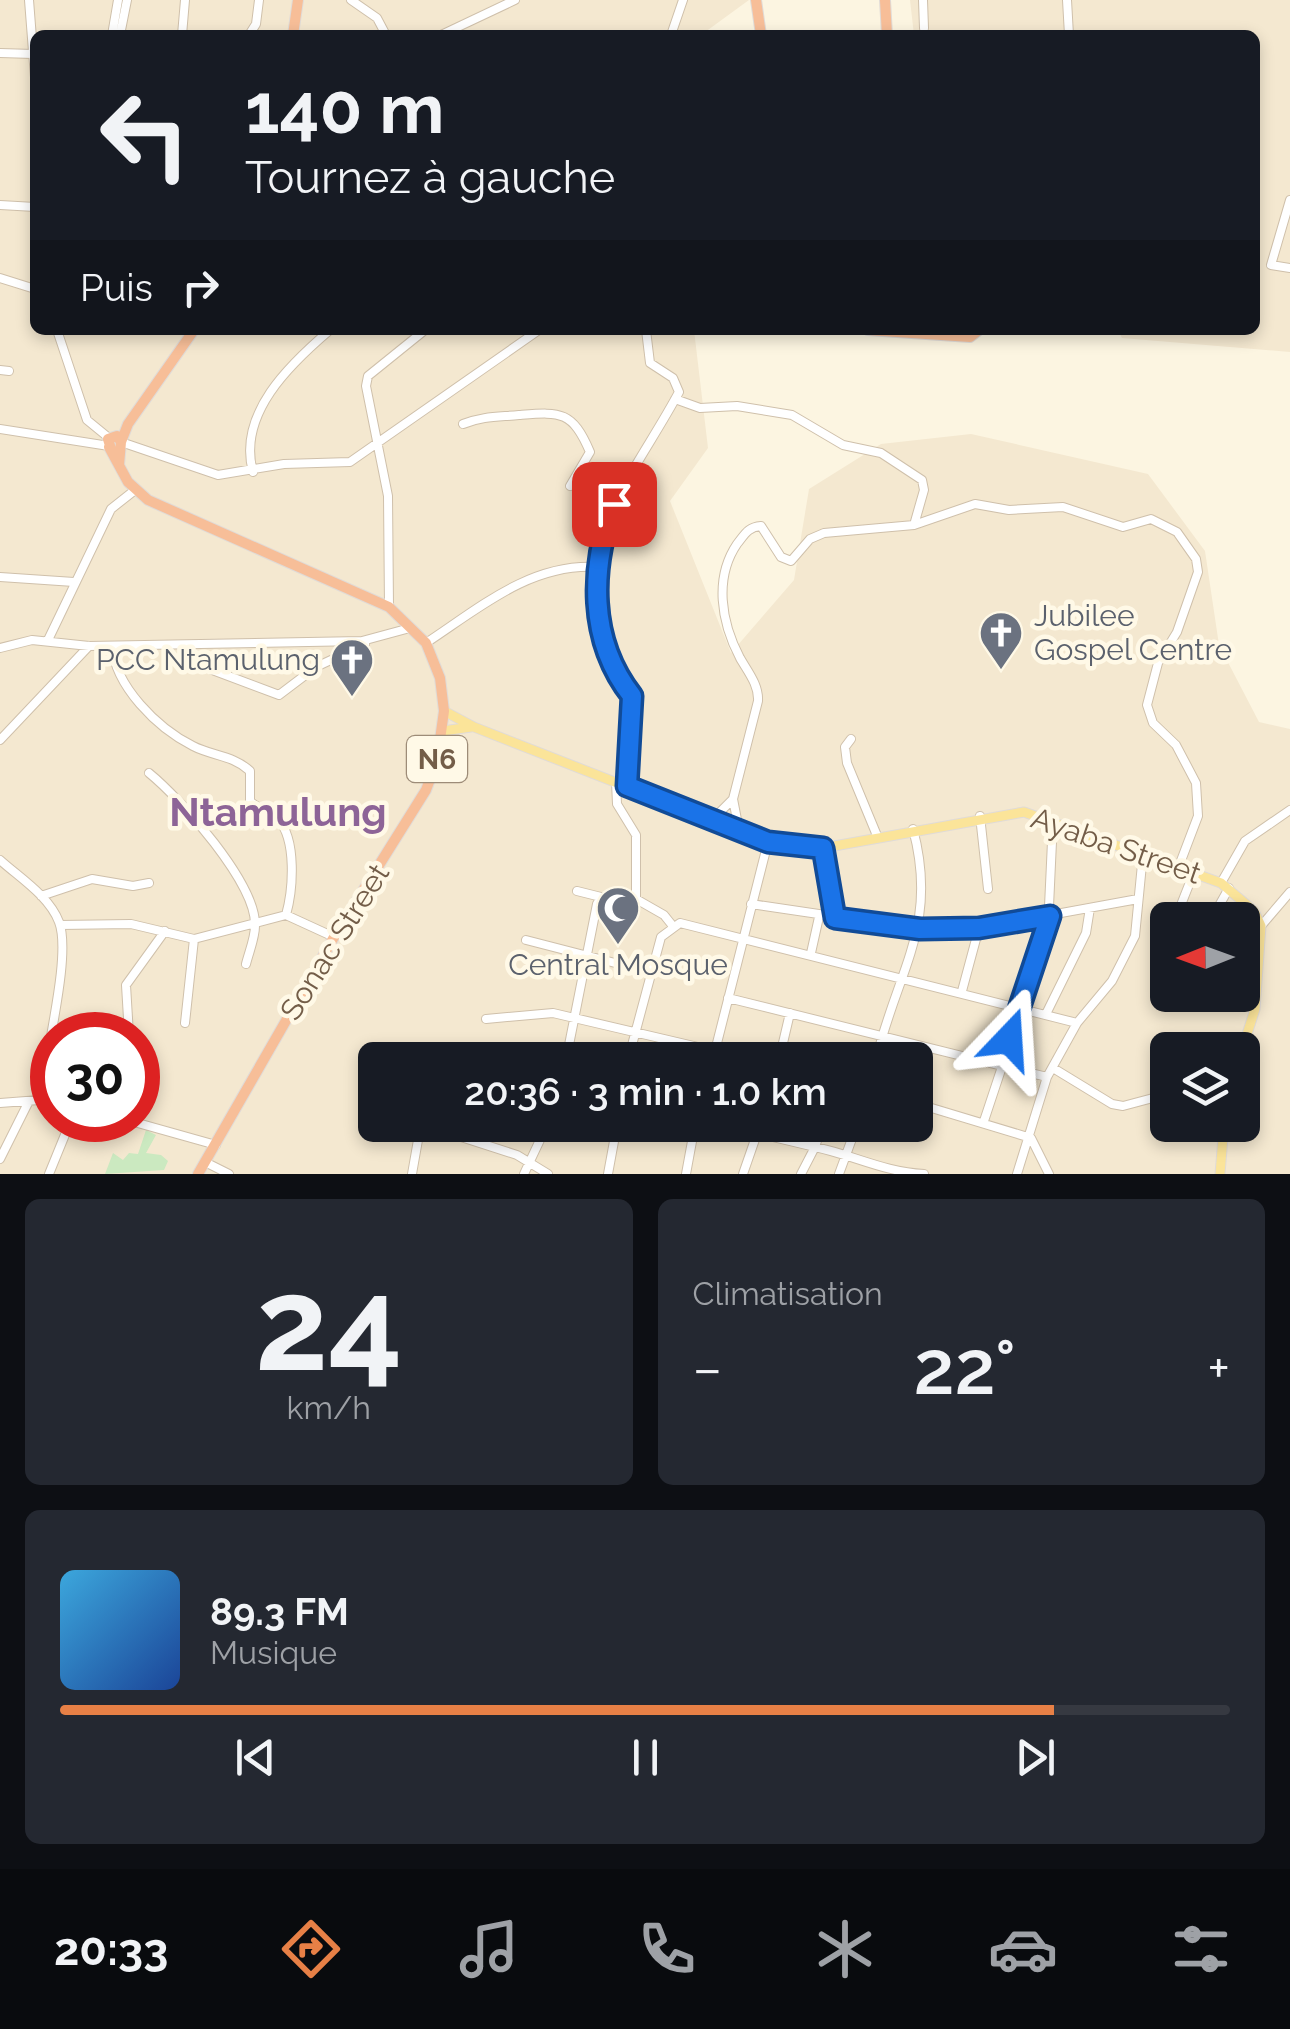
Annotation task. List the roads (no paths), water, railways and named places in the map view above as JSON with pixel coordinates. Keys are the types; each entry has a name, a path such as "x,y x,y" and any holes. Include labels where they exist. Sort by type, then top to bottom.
{"highway":[{"path":"293,30 298,0"},
{"path":"756,0 760,30"},
{"path":"885,0 887,30"},
{"path":"190,335 113,442 119,466 135,490 166,510 389,607 426,642"},
{"path":"941,335 973,335"},
{"name":"Sonac Street","path":"198,1174 334,938 426,790 443,731 444,711 440,678 426,642"}],"main road":[{"name":"Ayaba Street","path":"444,711 474,727 768,842 823,848 980,816 1024,812 1225,886 1254,911 1261,926"},
{"path":"443,731 474,727"},
{"path":"1246,1032 1259,981 1261,926"},
{"path":"1220,1174 1223,1142"}],"street":[{"path":"29,0 31,30"},
{"path":"113,30 118,0"},
{"path":"121,30 127,0"},
{"path":"182,30 185,0"},
{"path":"252,30 259,0"},
{"path":"351,0 377,18 383,30"},
{"path":"452,30 515,0"},
{"path":"673,30 683,0"},
{"path":"922,0 924,28"},
{"path":"1067,0 1069,30"},
{"path":"0,54 30,54"},
{"path":"1290,200 1271,265 1290,268"},
{"path":"0,205 30,207"},
{"path":"0,278 30,287"},
{"path":"59,335 87,420 113,442"},
{"path":"254,472 248,446 267,399 286,372 325,335"},
{"path":"389,607 391,528 366,386 368,376 419,335"},
{"path":"0,428 76,443 113,442 218,475 284,464 350,462 532,335"},
{"path":"627,786 632,696 618,678 605,648 595,567 614,504 675,399 677,382 650,363 647,335"},
{"path":"675,399 700,408 737,406 792,414 842,445 888,457 922,480 924,490 914,525"},
{"path":"463,424 495,415 554,411 578,427 590,452 570,486"},
{"path":"76,443 87,420"},
{"path":"48,640 111,509 135,490"},
{"path":"739,830 732,798 758,694 734,646 722,594 727,560 754,526 768,530 781,557 791,561 816,534 914,525 975,504 1010,510 1058,506 1122,527 1144,519 1157,520 1182,536 1196,558 1198,572 1180,625 1158,663 1148,705 1153,723 1176,745 1196,783 1198,816 1179,866"},
{"path":"426,642 510,587 560,569 595,567"},
{"path":"0,577 74,582"},
{"path":"192,662 279,695 316,667 410,628"},
{"path":"0,648 48,640 89,646 374,640"},
{"path":"0,740 89,646"},
{"path":"112,646 118,677 142,704 184,742 235,760 250,771 250,801 275,816 288,840 291,897 286,915"},
{"path":"850,739 845,747 847,763 878,838"},
{"path":"149,773 173,792 228,860 256,922 246,964"},
{"path":"616,782 617,804 636,836 636,899"},
{"path":"712,820 732,798"},
{"path":"1218,902 1245,840 1290,810"},
{"path":"980,816 988,889"},
{"path":"984,1121 1050,916 1052,820"},
{"path":"880,1042 920,929 923,884 913,829"},
{"path":"717,1042 768,842"},
{"path":"823,848 835,918"},
{"path":"1017,1174 1047,1078 1077,1023 1112,981 1128,952 1138,923 1143,854"},
{"path":"0,860 41,896 60,925 60,974 54,1012"},
{"path":"1183,902 1194,872"},
{"path":"41,896 92,879 133,886 149,883"},
{"path":"577,891 636,899 664,915 672,925 742,936 1077,1023"},
{"path":"1261,926 1290,892"},
{"path":"571,1042 601,897"},
{"path":"751,904 920,929 979,928 1138,899"},
{"path":"1046,1014 1086,933 1090,908"},
{"path":"60,925 131,924 194,939 286,915 334,938"},
{"path":"811,953 819,916"},
{"path":"632,1042 661,936 672,925"},
{"path":"962,991 979,928"},
{"path":"128,1012 126,985 166,930"},
{"path":"185,1023 194,939"},
{"path":"526,940 650,972"},
{"path":"728,998 1047,1078"},
{"path":"486,1019 553,1013 667,1042"},
{"path":"783,1042 790,1013"},
{"path":"1053,1068 1112,1104 1123,1106 1150,1099"},
{"path":"0,1103 28,1104 0,1159"},
{"path":"933,1108 1031,1138 1049,1174"},
{"path":"412,1174 418,1140 427,1126 532,1163 548,1174"},
{"path":"160,1129 216,1145"},
{"path":"50,1174 62,1142"},
{"path":"524,1174 541,1142"},
{"path":"608,1174 613,1142"},
{"path":"686,1174 692,1142"},
{"path":"743,1174 754,1142"},
{"path":"799,1142 846,1154 880,1170 924,1174"},
{"path":"801,1174 817,1142"},
{"path":"838,1174 851,1142"},
{"path":"205,1162 228,1174"}],"place":[{"name":"Jubilee Gospel Centre","path":"1001,671"},
{"name":"PCC Ntamulung","path":"352,698"},
{"name":"Central Mosque","path":"618,946"}],"district":[{"name":"Ntamulung","path":"278,812"}]}
